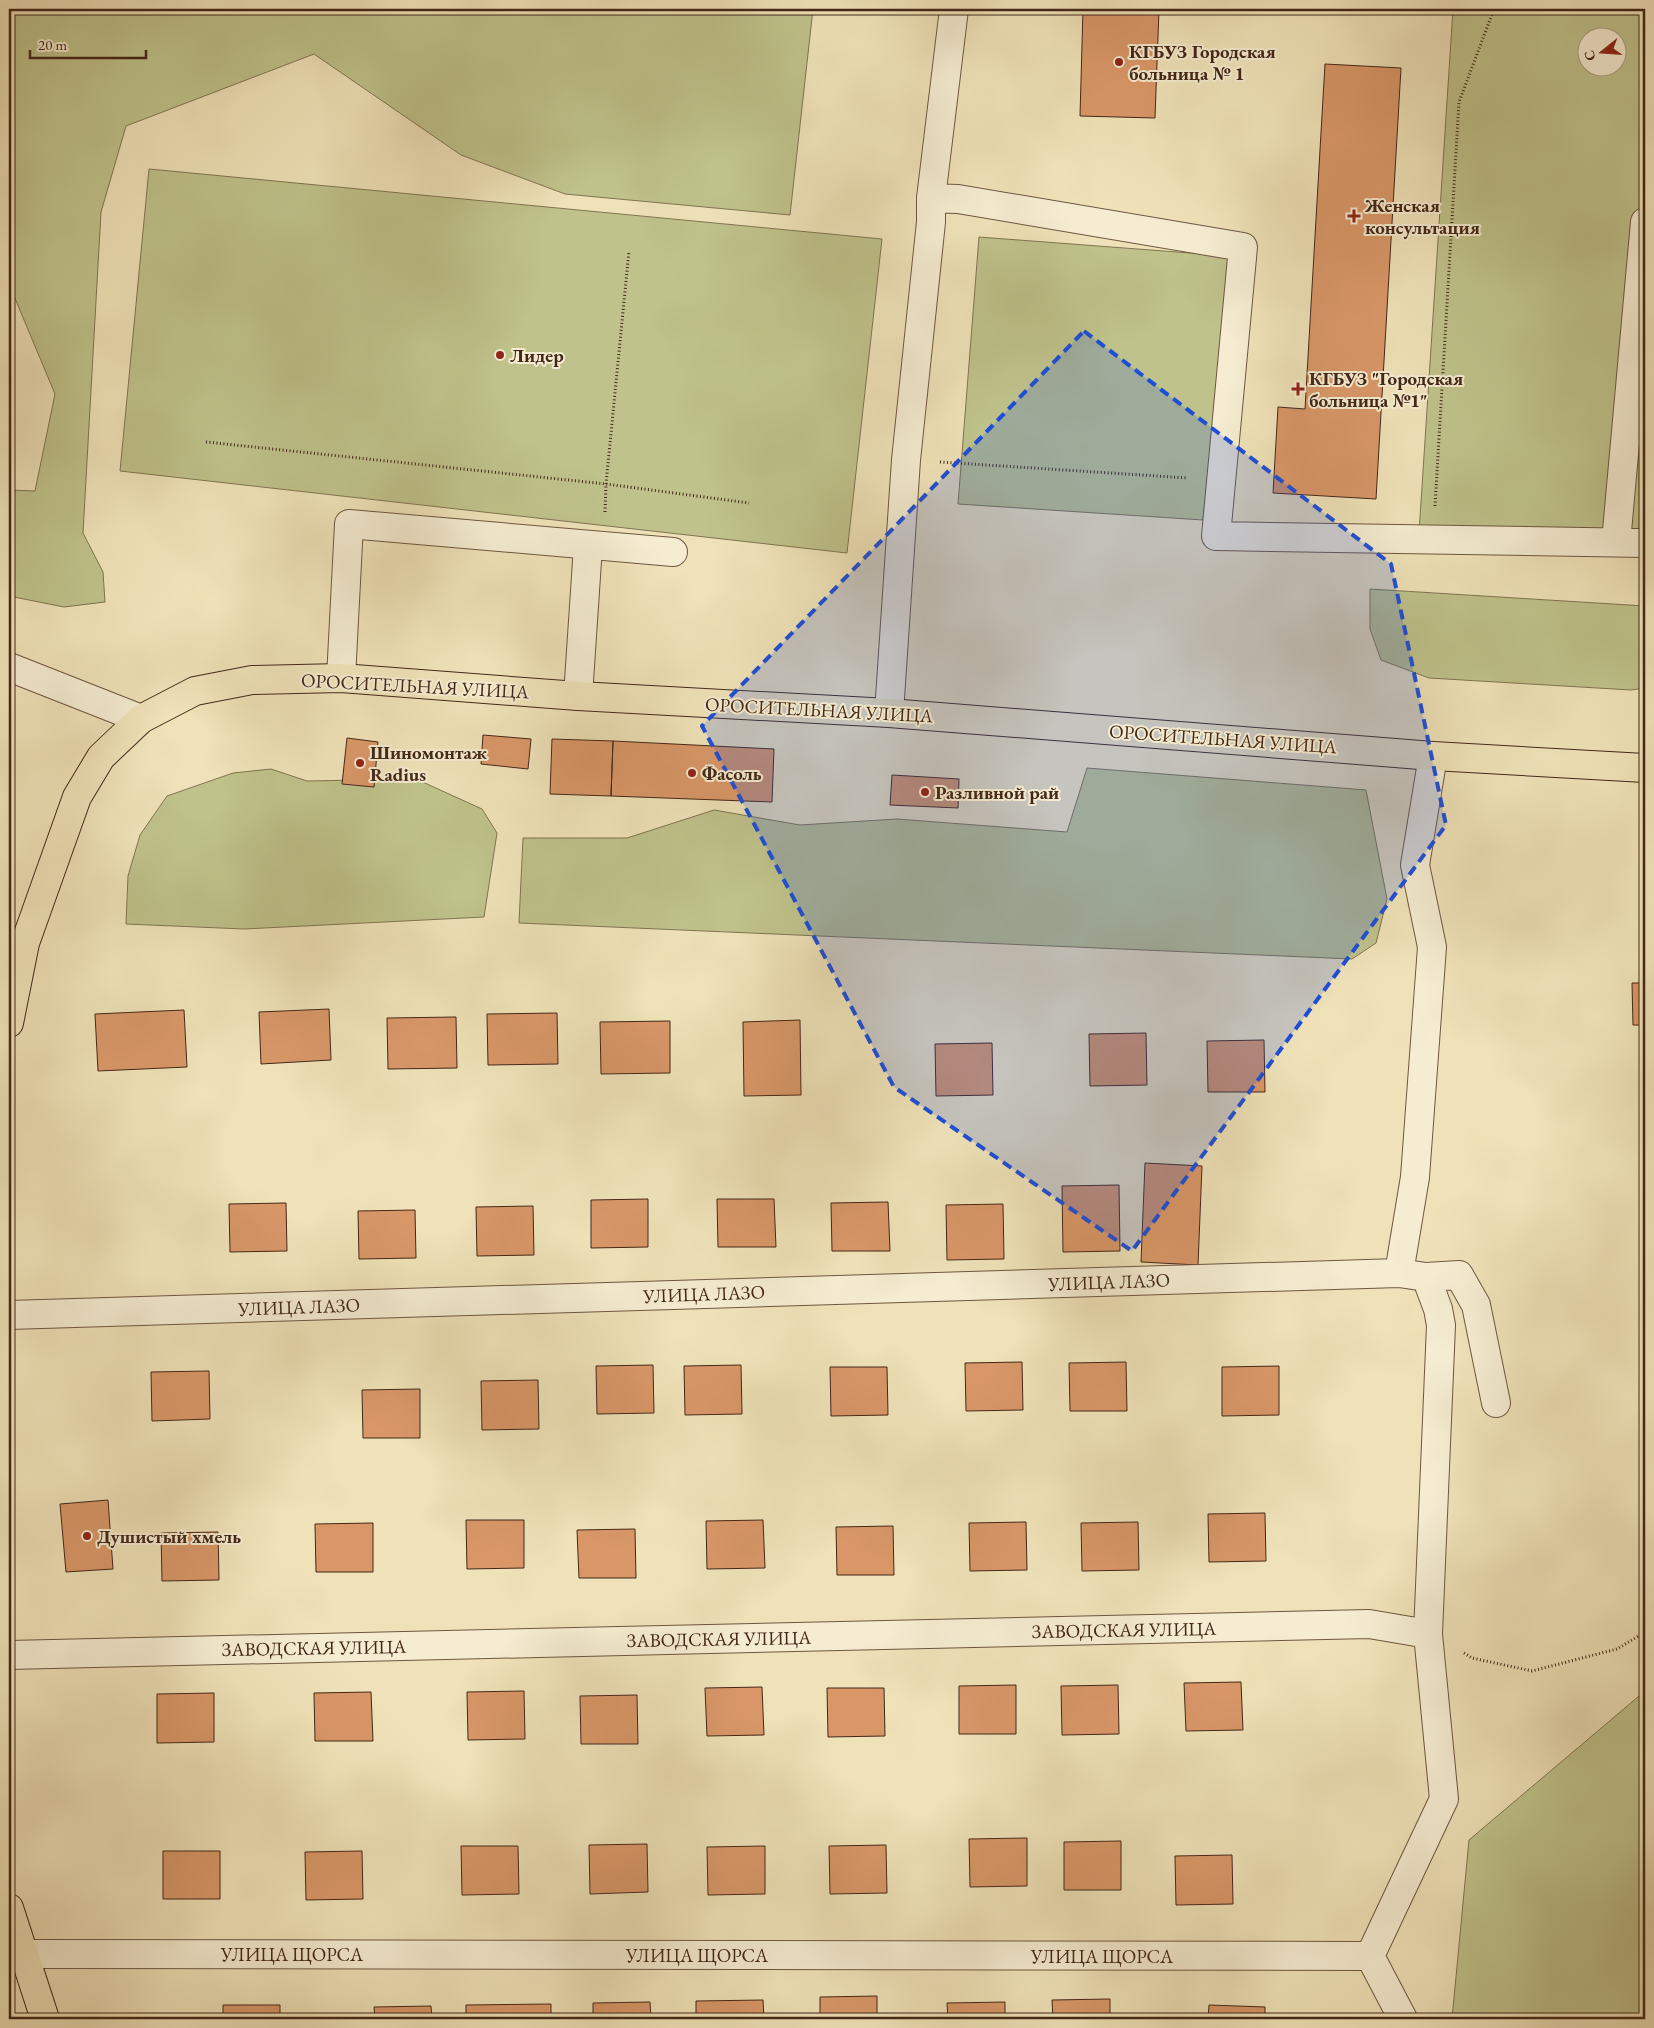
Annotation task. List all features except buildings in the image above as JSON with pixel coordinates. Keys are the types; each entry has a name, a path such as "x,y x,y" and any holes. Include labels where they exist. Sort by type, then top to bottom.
{"main road":[{"name":"ОРОСИТЕЛЬНАЯ УЛИЦА","path":"9,1024 25,943 76,797 101,757 140,719 196,691 252,680 341,678 578,696 889,713 1433,756 1645,768"},
{"path":"9,1908 45,2019"}],"street":[{"path":"889,713 906,460 931,222 931,198 954,9"},
{"path":"931,198 958,199 1243,247 1216,536 1645,543"},
{"path":"1616,542 1645,222"},
{"path":"341,678 349,524 596,547 673,552"},
{"path":"578,696 596,547"},
{"path":"9,667 140,719"},
{"path":"1399,1274 1414,1178 1432,947 1415,865 1433,756"},
{"name":"УЛИЦА ЛАЗО","path":"9,1316 1399,1274 1426,1277 1459,1275 1476,1305 1496,1403"},
{"path":"1403,2019 1370,1956 1444,1799 1428,1634 1441,1325 1438,1309 1426,1277"},
{"name":"ЗАВОДСКАЯ УЛИЦА","path":"9,1655 1369,1624 1428,1634"},
{"name":"УЛИЦА ЩОРСА","path":"24,1954 1370,1956"}],"path":[{"path":"1433,539 1459,102 1494,9"},
{"path":"596,547 606,484 629,251"},
{"path":"206,442 606,484 749,503"},
{"path":"906,460 1222,480"},
{"path":"1428,1634 1472,1658 1532,1671 1617,1649 1645,1632"}],"highlighted area":[{"path":"1084,331 1391,564 1446,825 1132,1251 894,1087 702,726"}],"green space":[{"path":"9,9 813,9 790,215 565,194 461,155 314,54 126,126 101,212 83,533 103,572 105,602 64,607 9,596 9,490 35,491 55,394 9,284"},
{"path":"1453,9 1645,9 1645,490 1637,549 1419,533"},
{"name":"Лидер","path":"149,169 882,239 847,553 120,471"},
{"path":"979,237 1230,256 1203,520 958,504"},
{"path":"1370,589 1645,606 1645,688 1631,690 1429,678 1381,660 1370,629"},
{"path":"1087,768 1366,790 1387,899 1376,943 1352,959 519,923 523,838 627,838 714,810 800,825 897,819 1067,832"},
{"path":"271,769 307,781 416,779 482,809 497,833 484,917 244,929 126,924 128,876 140,835 167,796 233,773"},
{"path":"1645,1691 1645,2019 1452,2019 1469,1840"}],"place":[{"name":"КГБУЗ Городская больница № 1","path":"1119,62"},
{"name":"Женская консультация","path":"1354,216"},
{"name":"Лидер","path":"500,355"},
{"name":"КГБУЗ \"Городская больница №1\"","path":"1298,389"},
{"name":"Шиномонтаж Radius","path":"360,763"},
{"name":"Фасоль","path":"692,773"},
{"name":"Разливной рай","path":"925,792"},
{"name":"Душистый хмель","path":"87,1536"}]}
